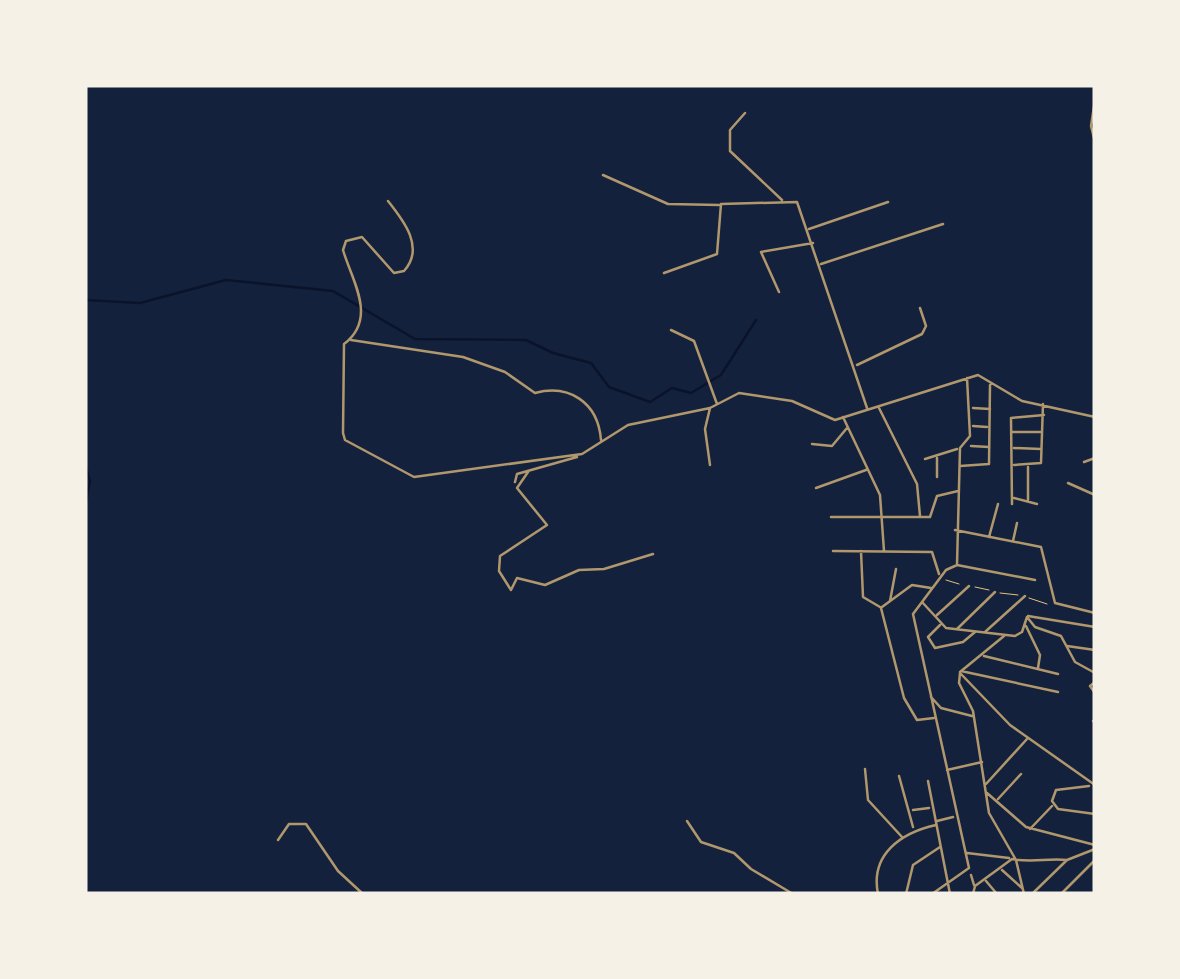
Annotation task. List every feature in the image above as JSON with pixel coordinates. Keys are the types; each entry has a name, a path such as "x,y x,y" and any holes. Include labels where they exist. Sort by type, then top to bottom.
{"street":[{"path":"1095,100 1090,126 1095,142"},
{"path":"745,113 730,130 730,151 783,201"},
{"path":"603,176 668,204 798,203 856,365 867,410"},
{"path":"388,201 414,244 414,257 404,270 394,273 362,237 346,240 343,250 360,306 359,329 344,344 345,440 410,476 582,454"},
{"path":"808,229 888,202"},
{"path":"664,273 717,254 722,204"},
{"path":"820,264 943,224"},
{"path":"779,292 761,252 812,243"},
{"path":"856,365 922,334 926,326 920,308"},
{"path":"672,330 694,340 717,405"},
{"path":"350,340 463,357 506,372 535,392 550,388 574,393 599,421 602,441"},
{"path":"653,554 604,569 579,570 546,584 518,578 511,590 499,571 499,559 547,523 521,497 516,475 582,454 628,425 710,408 739,393 792,401 827,419 867,410 967,376 982,376 1022,401 1043,402 1095,417"},
{"path":"925,459 960,448 970,436 967,376"},
{"path":"960,466 987,466 990,385"},
{"path":"1012,465 1040,464 1043,402"},
{"path":"879,406 917,484 920,517"},
{"path":"710,408 705,435 710,465"},
{"path":"973,408 990,409"},
{"path":"1012,504 1014,416 1044,415"},
{"path":"843,417 880,495 884,551"},
{"path":"974,426 990,427"},
{"path":"812,444 832,446 848,428"},
{"path":"1012,432 1044,432"},
{"path":"971,446 990,446"},
{"path":"957,565 954,530 961,491 960,448"},
{"path":"1012,448 1043,449"},
{"path":"937,477 938,455"},
{"path":"1084,462 1095,458"},
{"path":"1028,465 1028,500"},
{"path":"816,488 868,470"},
{"path":"1012,482 1028,482"},
{"path":"1068,483 1095,495"},
{"path":"831,518 933,515 940,495 961,491"},
{"path":"1012,498 1036,504"},
{"path":"989,537 998,504"},
{"path":"1013,542 1017,523"},
{"path":"954,530 1042,548 1055,603 1095,613"},
{"path":"833,552 932,552 940,577"},
{"path":"861,552 862,597 881,608 904,700 917,720 934,718"},
{"path":"973,894 975,886 912,618 940,577 957,565 1035,580"},
{"path":"890,601 896,569"},
{"path":"881,608 912,585 932,588"},
{"path":"935,616 969,586"},
{"path":"956,630 995,592"},
{"path":"985,633 1025,596"},
{"path":"921,600 942,624 956,630 1018,635 1027,617"},
{"path":"1027,617 1095,626"},
{"path":"1027,617 1035,627 1061,636 1075,662 1095,673"},
{"path":"942,624 928,637 937,649 963,642 975,632"},
{"path":"1025,624 1038,651 1038,668"},
{"path":"960,672 1004,636"},
{"path":"1067,646 1095,650"},
{"path":"984,656 1058,674"},
{"path":"960,672 1058,692"},
{"path":"960,672 975,718 990,817 1014,859 1023,892"},
{"path":"960,672 1028,738 1094,785"},
{"path":"1095,682 1090,686 1095,693"},
{"path":"930,696 941,708 975,718"},
{"path":"986,784 1028,738"},
{"path":"946,770 982,762"},
{"path":"865,769 868,800 903,839"},
{"path":"996,801 1021,774"},
{"path":"899,776 914,830"},
{"path":"928,781 950,894"},
{"path":"1029,829 1053,805 1056,790 1094,785"},
{"path":"986,792 1029,829 1095,847"},
{"path":"1053,805 1095,815"},
{"path":"911,810 932,808"},
{"path":"878,894 878,864 903,839 914,830 956,816"},
{"path":"687,821 701,842 734,853 751,869 793,894"},
{"path":"278,840 289,824 306,824 338,871 363,894"},
{"path":"906,894 914,865 940,847"},
{"path":"1032,894 1067,860 1095,847"},
{"path":"966,853 1032,864 1046,858 1067,860"},
{"path":"975,886 1014,859"},
{"path":"1061,894 1095,860"},
{"path":"1000,868 1023,892"},
{"path":"932,894 946,881 970,872"},
{"path":"985,880 997,894"}],"waterway":[{"path":"85,300 140,303 226,280 333,291 415,339 526,340 553,353 591,363 609,387 650,402 672,388 691,393 721,375 756,320"},
{"path":"85,464 90,481 85,508"}]}
